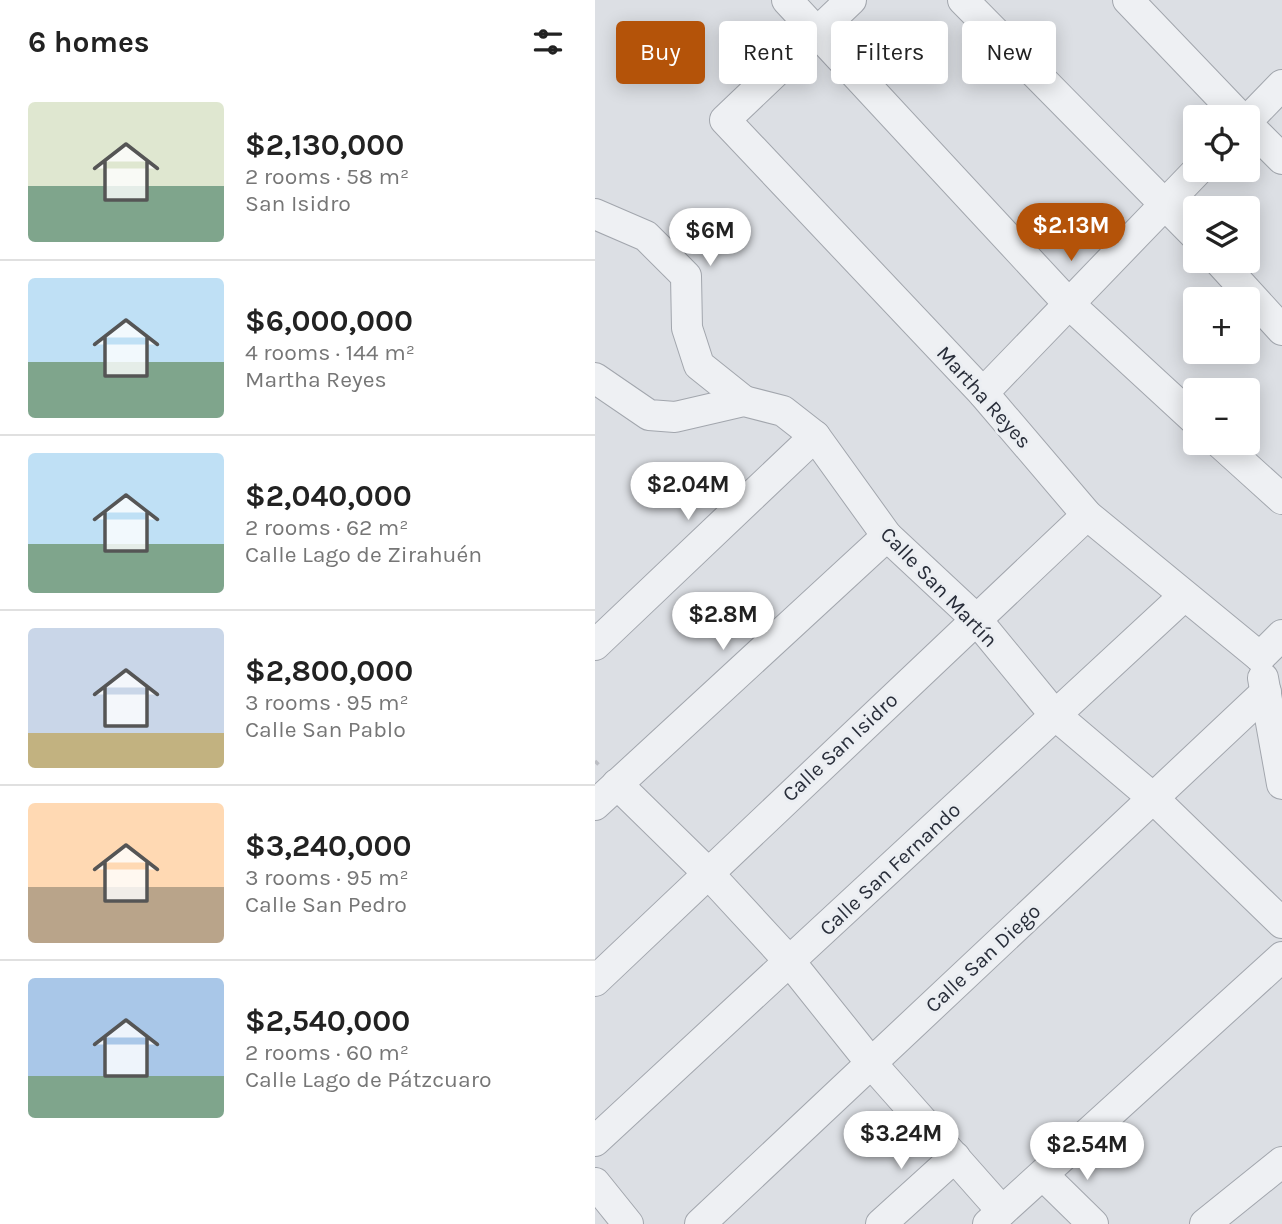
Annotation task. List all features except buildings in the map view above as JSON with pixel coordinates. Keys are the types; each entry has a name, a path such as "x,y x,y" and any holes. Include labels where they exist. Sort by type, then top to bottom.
{"street":[{"path":"787,0 1068,303 1183,409"},
{"path":"818,31 851,0"},
{"path":"963,0 1183,222"},
{"path":"1128,0 1229,105"},
{"name":"Martha Reyes","path":"818,31 725,120 983,393 1087,515 1259,657"},
{"path":"1260,108 1282,85"},
{"path":"1260,137 1282,159"},
{"path":"983,393 1186,182"},
{"path":"595,214 646,236 685,276 687,328 699,365 744,401"},
{"path":"1230,273 1282,330"},
{"name":"Calle San Martín","path":"595,379 649,415 675,417 744,401 783,411 815,436 887,536 976,619 1054,714 1153,798 1282,923"},
{"path":"595,645 815,436"},
{"path":"1233,455 1282,499"},
{"name":"Calle San Isidro","path":"595,981 1087,515"},
{"path":"595,805 887,536"},
{"name":"Calle San Fernando","path":"595,1141 791,963 1054,714 1184,596"},
{"path":"1282,635 1259,657 1282,784"},
{"name":"Calle San Diego","path":"700,1224 1266,692"},
{"path":"617,784 708,873 791,963 871,1063 955,1157 995,1217 1044,1176 1282,957"},
{"path":"881,1224 955,1157"},
{"path":"1205,1224 1282,1162"},
{"path":"1044,1176 1093,1224"},
{"path":"595,1183 628,1224"}]}
